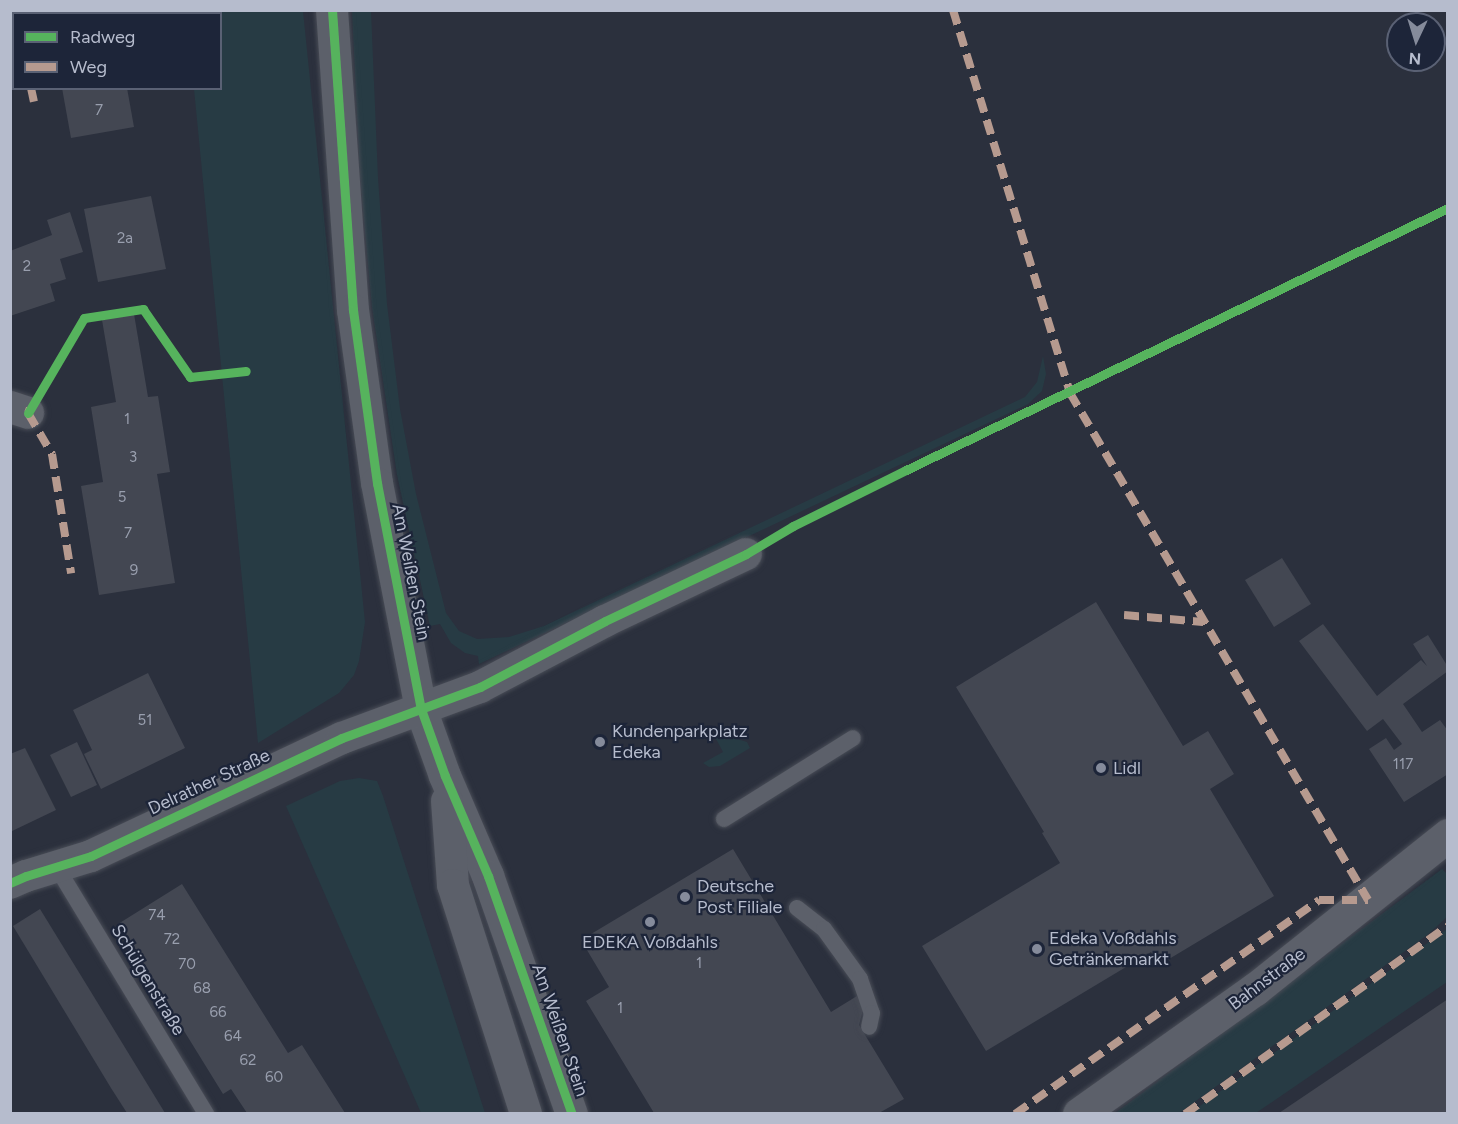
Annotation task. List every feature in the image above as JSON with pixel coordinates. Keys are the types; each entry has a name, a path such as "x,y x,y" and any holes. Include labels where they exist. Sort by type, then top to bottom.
{"street":[{"name":"Am Weißen Stein","path":"332,10 353,310 377,483 421,709 445,776 488,876 572,1113"},
{"name":"Delrather Straße","path":"10,883 91,856 342,738 480,687 605,621 746,554"},
{"name":"Am Weißen Stein","path":"445,776 453,885 526,1113"},
{"name":"Bahnstraße","path":"1078,1113 1255,989 1448,835"}],"lane":[{"path":"724,819 853,738"},
{"name":"Schülgenstraße","path":"56,866 206,1113"},
{"path":"797,908 824,929 860,979 872,1013 869,1027"}],"shaded area":[{"path":"303,11 365,622 359,661 354,675 339,693 258,743 194,90 222,90 222,12 187,12"},
{"path":"352,11 371,11 378,178 387,304 400,409 416,494 446,613 459,631 477,639 509,637 544,626 1025,397 1037,382 1043,356 1046,374 1042,391 1028,404 479,664 478,656 465,653 451,643 440,624 430,626 397,475 372,307 360,178"},
{"path":"721,734 747,742 750,748 720,766 709,767 703,763 723,752 715,737"},
{"path":"359,778 377,781 383,796 485,1113 421,1113 286,806 340,781"},
{"path":"1442,869 1447,874 1447,917 1426,936 1179,1113 1114,1114"},
{"path":"1447,929 1447,982 1256,1113 1190,1113"}],"building":[{"path":"48,10 112,10 112,12 48,12"},
{"path":"62,90 127,90 134,127 71,138"},
{"path":"151,196 166,269 98,282 84,209"},
{"path":"70,212 83,252 60,259 66,279 50,284 55,301 10,316 10,251 52,235 47,220"},
{"path":"134,314 148,397 158,396 170,472 157,474 175,583 99,595 81,486 103,482 91,407 116,402 102,320"},
{"path":"1282,558 1311,604 1274,627 1245,580"},
{"name":"Lidl","path":"1096,602 1183,746 1208,731 1234,774 1210,789 1274,896 1159,965 1151,952 986,1051 922,946 1060,863 1042,833 1044,832 956,687"},
{"path":"1323,624 1377,696 1421,660 1427,666 1413,644 1428,635 1448,667 1448,671 1403,704 1422,732 1440,720 1448,731 1448,774 1404,802 1369,749 1386,738 1394,750 1402,744 1383,719 1367,731 1299,641"},
{"path":"148,673 185,748 101,789 84,754 92,750 73,710"},
{"path":"77,742 97,785 71,797 50,755"},
{"path":"25,748 56,810 10,832 10,754"},
{"path":"733,849 831,1012 857,996 863,1010 859,1025 904,1099 879,1113 654,1113 586,1001 609,987 581,940"},
{"path":"182,884 288,1053 302,1045 345,1113 247,1113 231,1089 223,1094 118,924"},
{"path":"40,909 165,1113 127,1113 111,1088 13,926"},
{"path":"1448,999 1448,1113 1279,1113"}],"marked path":[{"path":"953,10 1070,393 1368,900"},
{"path":"31,90 34,102"},
{"path":"30,408 28,413 52,454 71,573"},
{"path":"1124,615 1203,622"},
{"path":"1015,1114 1319,900 1368,900"},
{"path":"1185,1114 1448,926"}],"cycle path":[{"path":"332,10 353,310 377,483 421,709 445,776 488,876 572,1114"},
{"path":"10,883 91,856 342,738 480,687 605,621 746,554 793,526 906,470 1448,208"},
{"path":"28,413 84,318 143,309 190,377 246,371"}],"place":[{"name":"Kundenparkplatz Edeka","path":"600,742"},
{"name":"Lidl","path":"1101,768"},
{"name":"Deutsche Post Filiale","path":"685,897"},
{"name":"EDEKA Voßdahls","path":"650,922"},
{"name":"Edeka Voßdahls Getränkemarkt","path":"1037,949"}]}
